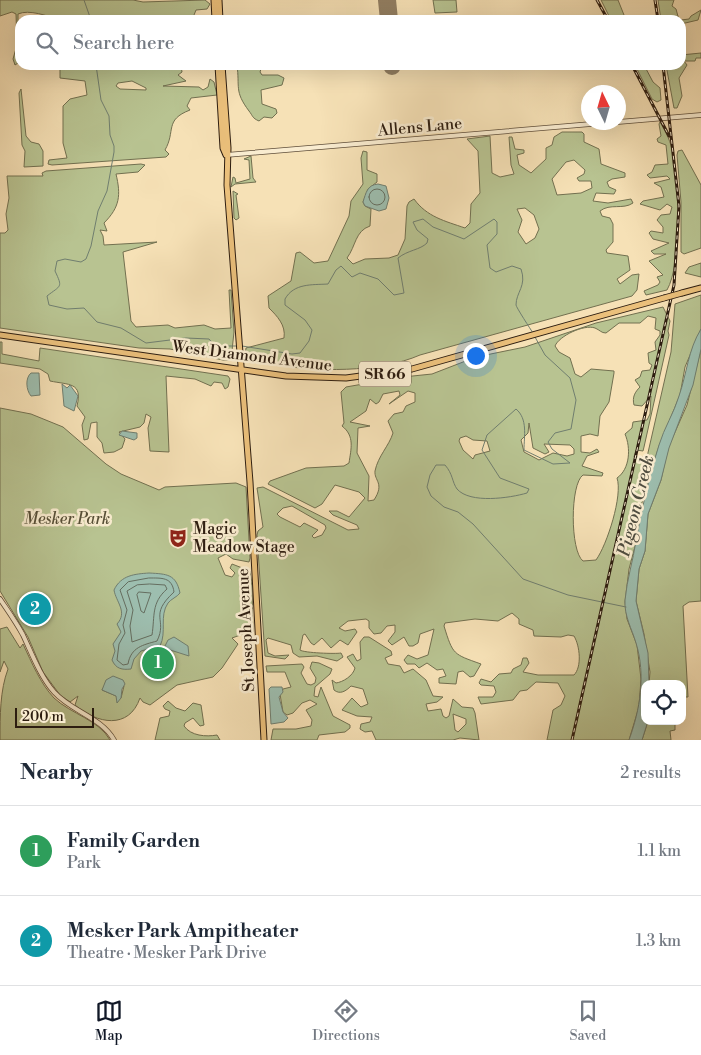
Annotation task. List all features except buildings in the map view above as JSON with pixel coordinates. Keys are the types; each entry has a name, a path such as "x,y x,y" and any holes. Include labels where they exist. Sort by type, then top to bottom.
{"main road":[{"path":"214,0 215,15"},
{"path":"219,0 220,15"},
{"path":"218,70 223,148 226,155"},
{"path":"222,70 228,148 226,155"},
{"name":"St Joseph Avenue","path":"226,155 240,370 251,491 264,740"},
{"name":"West Diamond Avenue","path":"0,335 240,370 309,378 368,377 412,369 701,288"}],"street":[{"name":"Allens Lane","path":"626,121 701,115"},
{"name":"Allens Lane","path":"226,155 581,125"},
{"path":"0,599 16,623 41,673 53,690 66,704 107,729 114,740"}],"green space":[{"path":"0,0 133,0 143,2 205,0 210,4 207,9 196,10 194,15 44,15 28,12 16,15 12,12 0,16"},
{"path":"433,0 456,0 457,12 435,13"},
{"path":"601,0 618,0 624,15 608,15"},
{"path":"658,0 674,0 672,6 676,9 678,15 660,15"},
{"path":"701,10 698,20 686,23 686,19"},
{"path":"701,53 701,58 696,58 695,61 686,61 686,54"},
{"path":"60,70 182,70 178,75 186,81 163,86 199,87 203,90 208,87 210,79 214,82 217,95 191,98 187,106 190,110 182,114 174,122 165,150 169,154 166,157 48,164 49,160 67,158 63,143 63,106 70,99 87,95 85,81 60,78","holes":["132,81 146,88 146,90 120,89 116,86 118,83"]},
{"path":"237,70 261,70 262,75 278,75 284,78 282,85 261,90 262,104 276,109 277,113 272,118 264,117 259,121 253,117 244,104 238,89"},
{"path":"638,70 647,70 653,82 660,88 661,100 657,102 652,99"},
{"path":"667,70 684,70 679,78 682,96 677,108 674,108"},
{"path":"21,89 26,136 31,142 39,144 43,151 43,166 24,167 25,151 22,145 19,93"},
{"path":"660,122 671,145 675,167 678,203 677,243 672,278 667,290 646,295 644,291 658,285 660,282 657,277 663,275 649,261 666,254 654,254 651,251 669,243 653,239 649,233 651,231 663,233 663,227 657,220 661,215 670,214 672,207 667,204 660,210 640,204 643,201 664,197 661,187 654,183 670,179 667,176 650,178 647,175 652,172 655,165 668,164 666,145 658,142 657,139 661,136"},
{"path":"562,132 582,132 584,134 584,142 599,149 601,164 625,173 625,177 612,179 607,182 609,187 616,190 614,194 596,193 593,201 608,203 631,199 633,203 625,206 608,207 600,211 602,216 610,218 613,224 613,242 606,250 607,253 628,256 630,270 617,279 620,284 632,275 639,274 637,290 632,296 386,365 347,369 288,367 245,357 246,348 284,338 282,325 269,308 268,296 291,281 296,253 300,252 314,263 328,261 349,216 351,201 363,184 361,158 363,151 367,152 367,170 377,174 377,182 368,189 363,202 365,206 371,209 370,226 361,231 347,258 353,264 365,259 389,258 398,255 405,239 407,206 414,199 425,210 444,220 465,228 470,223 471,204 480,193 478,151 467,139 490,136 492,173 500,177 514,174 511,165 509,137 512,137 515,149 524,150 524,153 517,155 519,165 531,173 546,159 546,148 552,145 554,137","holes":["574,160 585,170 584,174 577,178 579,181 591,181 592,188 581,193 557,195 552,179 566,162","525,208 534,215 539,229 535,238 526,244 518,232 522,220 517,209"]},
{"path":"682,150 701,185 701,248 684,254 681,252 681,202 677,155 678,151"},
{"path":"251,156 253,178 256,182 235,184 231,187 233,177 236,183 250,179 249,160 244,159"},
{"path":"145,165 138,172 116,174 118,200 113,212 104,223 107,231 100,230 104,245 157,242 123,252 131,321 136,327 168,325 175,328 204,325 215,329 231,328 229,290 231,290 234,332 231,360 170,349 139,348 0,328 0,233 5,233 8,230 6,214 9,198 7,176 43,176 42,173 46,171"},
{"path":"233,191 238,194 236,195 239,218 236,220 234,218"},
{"path":"701,263 701,277 685,273 689,267"},
{"path":"701,295 701,329 685,367 680,395 659,446 641,506 637,539 629,569 625,602 627,619 637,645 641,679 639,707 629,740 547,740 553,710 561,705 565,696 558,683 536,682 527,690 520,691 513,700 481,704 478,697 493,697 496,692 494,686 481,685 479,683 481,679 491,682 499,674 511,673 513,669 521,665 523,658 527,658 529,663 523,672 538,675 574,675 577,671 579,651 574,636 534,636 533,630 519,624 519,619 512,613 498,621 475,619 445,623 447,636 455,652 481,664 474,676 470,677 463,671 458,672 456,684 439,683 439,678 446,676 443,669 437,670 427,663 419,668 415,664 407,664 404,660 408,655 417,659 428,655 434,629 420,634 418,643 413,646 409,646 404,637 392,645 388,641 395,632 395,625 387,626 381,633 374,634 369,628 369,621 366,619 348,621 339,628 345,631 355,629 357,632 348,645 340,640 331,648 322,638 314,645 305,634 303,635 300,650 313,653 341,653 343,657 337,661 317,656 299,657 293,653 291,645 268,638 266,640 268,653 275,656 289,655 285,659 265,656 257,535 258,531 263,527 257,488 263,487 348,530 359,529 357,525 333,515 329,511 337,511 349,517 365,498 359,492 335,485 322,504 315,508 268,484 270,481 306,468 344,466 349,463 350,438 342,426 344,423 341,392 346,387 432,374 476,357 525,347 596,323 663,307 670,321 669,335 643,451 636,450 634,457 647,457 671,352 675,304","holes":["648,316 656,318 655,329 660,331 660,335 655,342 656,350 648,353 649,363 652,365 650,370 642,371 640,377 635,380 640,387 634,395 634,405 642,406 651,396 650,414 647,420 633,422 632,428 625,434 629,452 625,469 617,478 618,496 613,520 605,543 596,560 583,561 579,555 574,532 573,518 576,491 583,475 602,476 603,473 582,466 587,456 599,452 597,449 590,453 581,452 581,436 590,434 598,436 600,416 609,402 614,371 591,369 581,377 575,374 570,358 559,352 555,346 561,338 579,329 590,327 606,333 619,323 640,323","399,391 400,395 389,404 408,391 415,393 415,402 406,406 403,412 394,414 388,421 393,433 375,471 379,490 374,500 368,501 369,476 357,453 358,428 370,426 350,422 366,411 370,399 376,404 383,394","529,423 533,448 545,454 549,452 544,444 570,445 574,449 574,454 567,456 553,453 539,460 524,452 521,440 528,433","466,436 473,440 487,441 490,451 475,455 473,459 463,450 459,441 460,438","292,506 325,525 326,528 322,535 314,538 312,536 318,530 304,523 300,527 277,514 283,508"]},
{"path":"0,342 2,342 2,354 39,361 40,348 228,376 230,379 228,387 225,389 222,383 214,382 211,386 195,379 166,376 169,452 150,451 148,428 151,417 146,414 144,423 140,427 119,432 125,439 122,448 114,452 104,453 102,443 97,437 97,422 91,423 88,439 84,440 82,425 85,417 77,406 78,393 76,389 68,384 50,381 48,374 40,369 0,363"},
{"path":"701,349 701,601 689,602 683,606 688,697 686,697 686,680 649,680 650,672 644,634 636,601 639,569 645,551 648,514 661,480 668,448 687,405"},
{"name":"Mesker Park","path":"0,408 31,414 63,427 106,464 121,474 159,490 165,487 236,483 246,487 249,562 233,559 226,554 218,558 225,575 232,577 235,573 230,568 232,564 250,571 253,632 248,636 246,633 232,638 238,644 222,668 213,677 177,685 150,705 143,702 140,698 135,708 128,715 120,719 112,721 102,720 75,705 78,696 70,702 60,695 43,672 28,637 0,591","holes":["108,680 124,686 121,698 102,690"]},
{"path":"7,627 20,648 23,644 40,679 54,698 99,727 110,740 0,740 2,694 8,669 4,661 0,672 0,629"},
{"path":"364,637 369,637 391,651 392,655 385,658 388,664 400,666 404,673 413,669 426,680 433,696 443,697 437,702 426,704 428,711 441,709 443,716 446,718 449,716 453,699 462,707 473,708 479,740 460,738 453,740 376,740 372,731 365,732 360,729 361,724 370,722 372,717 357,716 342,710 352,698 361,707 368,704 363,689 351,686 345,691 338,692 334,690 332,680 336,683 352,674 355,668 347,657 353,654 357,661 361,659 360,642","holes":["453,714 466,719 466,724 458,732 455,730"]},
{"path":"312,662 332,669 330,674 315,687 314,696 318,697 321,687 333,716 350,725 350,728 345,732 319,735 317,740 271,740 273,729 296,729 311,726 312,720 306,710 317,704 310,700 302,703 293,713 287,715 283,712 280,694 283,689 291,687 285,672 267,672 266,666 302,664 304,667 301,673 307,684 311,685 315,683 316,678 310,668"},
{"path":"168,701 176,708 185,711 193,703 201,705 204,725 200,726 193,718 185,723 184,726 191,732 199,735 217,735 220,740 155,740 160,718 169,716 170,711 163,706"},
{"path":"647,725 675,725 675,730 670,731 671,740 642,740"}],"water":[{"path":"378,184 386,186 389,198 386,209 379,211 365,206 363,202 369,188"},
{"path":"701,329 701,349 693,385 669,448 661,480 648,514 645,551 639,569 636,601 648,653 649,680 641,680 639,655 626,612 627,585 655,457 677,402"},
{"path":"31,373 39,373 40,395 31,396 28,391 27,381"},
{"path":"62,384 67,388 70,385 78,396 74,411 64,406"},
{"path":"122,431 137,433 137,438 134,440 119,435"},
{"path":"149,573 170,576 176,582 180,593 165,608 163,635 160,646 141,651 134,659 131,669 120,668 112,660 115,651 113,644 121,632 117,624 120,620 121,611 114,590 124,578"},
{"path":"174,637 188,646 189,656 164,648 168,640"},
{"path":"113,676 123,680 125,684 122,689 121,698 117,703 116,696 102,690 106,680"},
{"path":"641,680 641,725 647,725 642,740 629,740 639,705"},
{"path":"271,687 282,687 283,692 279,697 283,712 288,718 284,722 271,724 269,689"}],"waterway":[{"path":"84,0 89,15"},
{"path":"97,70 101,100 109,116 110,135 114,146 107,191 98,211 91,246 86,259 81,262 65,259 57,261 55,271 60,283 58,288 47,296 49,305 67,309 84,308 97,322 121,328 146,343 186,338 209,339 215,346 238,346"},
{"path":"242,346 292,354 300,353 309,341 312,330 305,320 285,305 285,299 298,287 328,284 336,270 341,266 352,277 360,273 378,279 394,295 404,293 398,258 427,243 428,239 417,230 413,222 423,219 433,227 464,239 494,219 497,222 497,234 487,245 490,268 496,272 512,266 521,269 523,280 516,305 533,333"},
{"path":"535,337 545,355 570,378 576,400 571,429 555,433 548,442 552,449 570,463 553,464 524,450 524,423 516,409 487,435 482,450 500,478 529,489 527,493 501,498 471,497 457,489 445,465 436,465 430,475 427,487 431,496 444,507 458,512 473,524 523,579 568,595 626,607"}],"runway":[{"path":"387,0 388,15"}],"railway":[{"path":"597,0 605,15"},
{"path":"655,0 657,15"},
{"path":"635,70 669,136"},
{"path":"572,740 674,285 679,206 664,70"}],"place":[{"name":"Magic Meadow Stage","path":"178,538"},
{"name":"Mesker Park Ampitheater","path":"35,609"},
{"name":"Family Garden","path":"158,663"}],"water label":[{"name":"Pigeon Creek","path":"636,506"}]}
